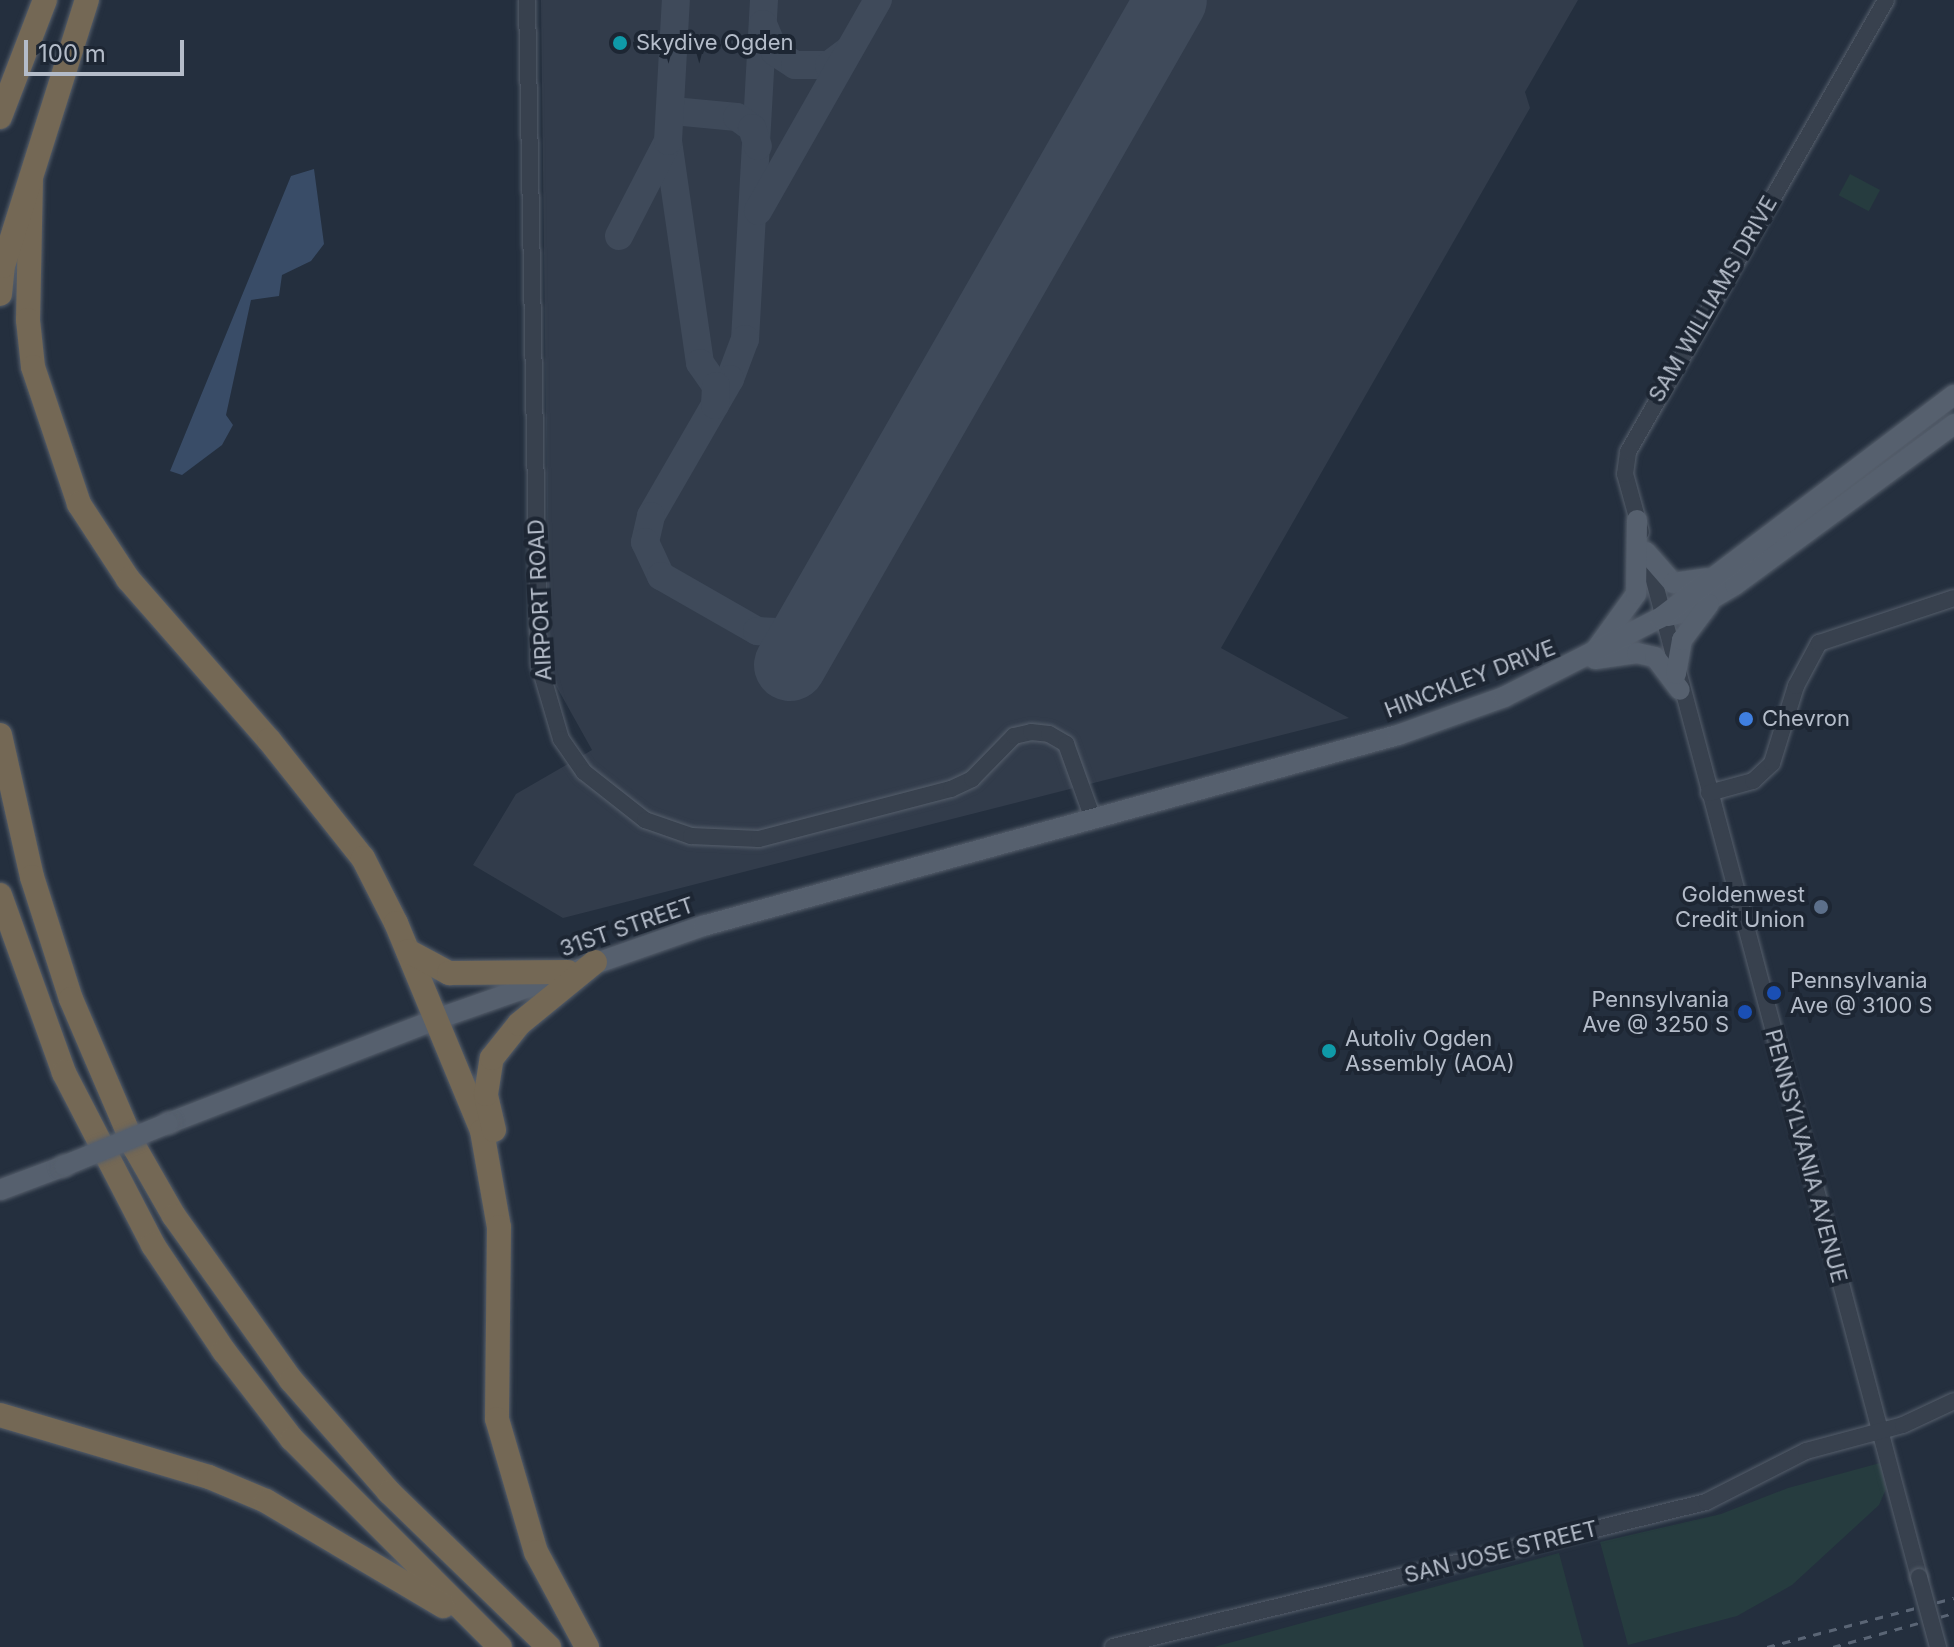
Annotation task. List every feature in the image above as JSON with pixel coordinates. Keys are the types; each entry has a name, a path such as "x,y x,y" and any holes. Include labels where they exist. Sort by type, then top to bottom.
{"highway":[{"path":"0,117 45,0"},
{"path":"0,294 31,178 87,0"},
{"path":"31,178 33,367 79,504 128,579 269,740 355,848 408,951 482,1131 499,1227 497,1419 504,1454 536,1552 587,1647"},
{"path":"0,735 18,824 71,999 135,1148 174,1216 291,1380 369,1470 549,1647"},
{"path":"0,895 64,1073 153,1245 224,1351 292,1439 493,1640"},
{"path":"408,951 449,973 568,972"},
{"path":"499,1227 505,1198 486,1094 492,1058 519,1024 595,962"},
{"path":"0,1415 209,1477 266,1501 493,1640"}],"main road":[{"name":"HINCKLEY DRIVE","path":"1660,618 1714,576 1779,533 1954,395"},
{"name":"HINCKLEY DRIVE","path":"1288,764 1450,718 1587,658 1660,618 1713,599 1954,424"},
{"path":"1587,658 1636,594 1637,520"},
{"path":"1646,552 1673,583 1714,576"},
{"path":"1678,682 1682,640 1713,599"},
{"path":"1587,658 1637,653 1655,657 1678,682"},
{"name":"31ST STREET","path":"0,1190 437,1019 595,962 833,887 1288,764"}],"street":[{"name":"AIRPORT ROAD","path":"527,0 539,664 561,739 584,772 645,820 691,836 759,839 951,789 972,779 1014,736 1031,732 1049,734 1066,744 1092,816"},
{"name":"SAM WILLIAMS DRIVE","path":"1660,618 1625,474 1628,452 1886,0"},
{"path":"1709,793 1753,781 1772,763 1796,686 1819,643 1847,630 1954,598"},
{"name":"PENNSYLVANIA AVENUE","path":"1660,618 1938,1647"},
{"name":"SAN JOSE STREET","path":"1113,1647 1706,1502 1806,1451 1880,1431 1954,1401"}],"shaded area":[{"path":"541,0 1578,0 1525,92 1530,108 1221,648 1349,718 563,918 473,865 516,794 592,750 549,673"}],"green space":[{"path":"1850,174 1880,190 1869,211 1839,195"},
{"path":"1880,1463 1886,1489 1879,1505 1792,1585 1737,1616 1628,1645 1600,1542 1721,1514 1788,1488"},
{"path":"1559,1553 1584,1647 1214,1647"}],"water":[{"path":"314,169 324,244 311,261 282,275 279,296 251,300 226,415 233,425 222,445 182,475 170,471 291,176"}],"taxiway":[{"path":"619,236 668,141 676,0"},
{"path":"764,0 745,339 730,379 651,516 645,542 661,576 757,631 792,633 821,610"},
{"path":"758,211 878,0"},
{"path":"763,24 775,52 795,65 829,65 849,50"},
{"path":"673,111 737,117 752,128 758,146"},
{"path":"668,141 700,363 716,386 715,405"}],"runway":[{"path":"790,665 1171,0"}],"railway":[{"path":"1767,1647 1954,1598"},
{"path":"1833,1647 1954,1613"}],"place":[{"name":"Skydive Ogden","path":"620,43"},
{"name":"Chevron","path":"1746,719"},
{"name":"Goldenwest Credit Union","path":"1821,907"},
{"name":"Pennsylvania Ave @ 3100 S","path":"1774,993"},
{"name":"Pennsylvania Ave @ 3250 S","path":"1745,1012"},
{"name":"Autoliv Ogden Assembly (AOA)","path":"1329,1051"}]}
